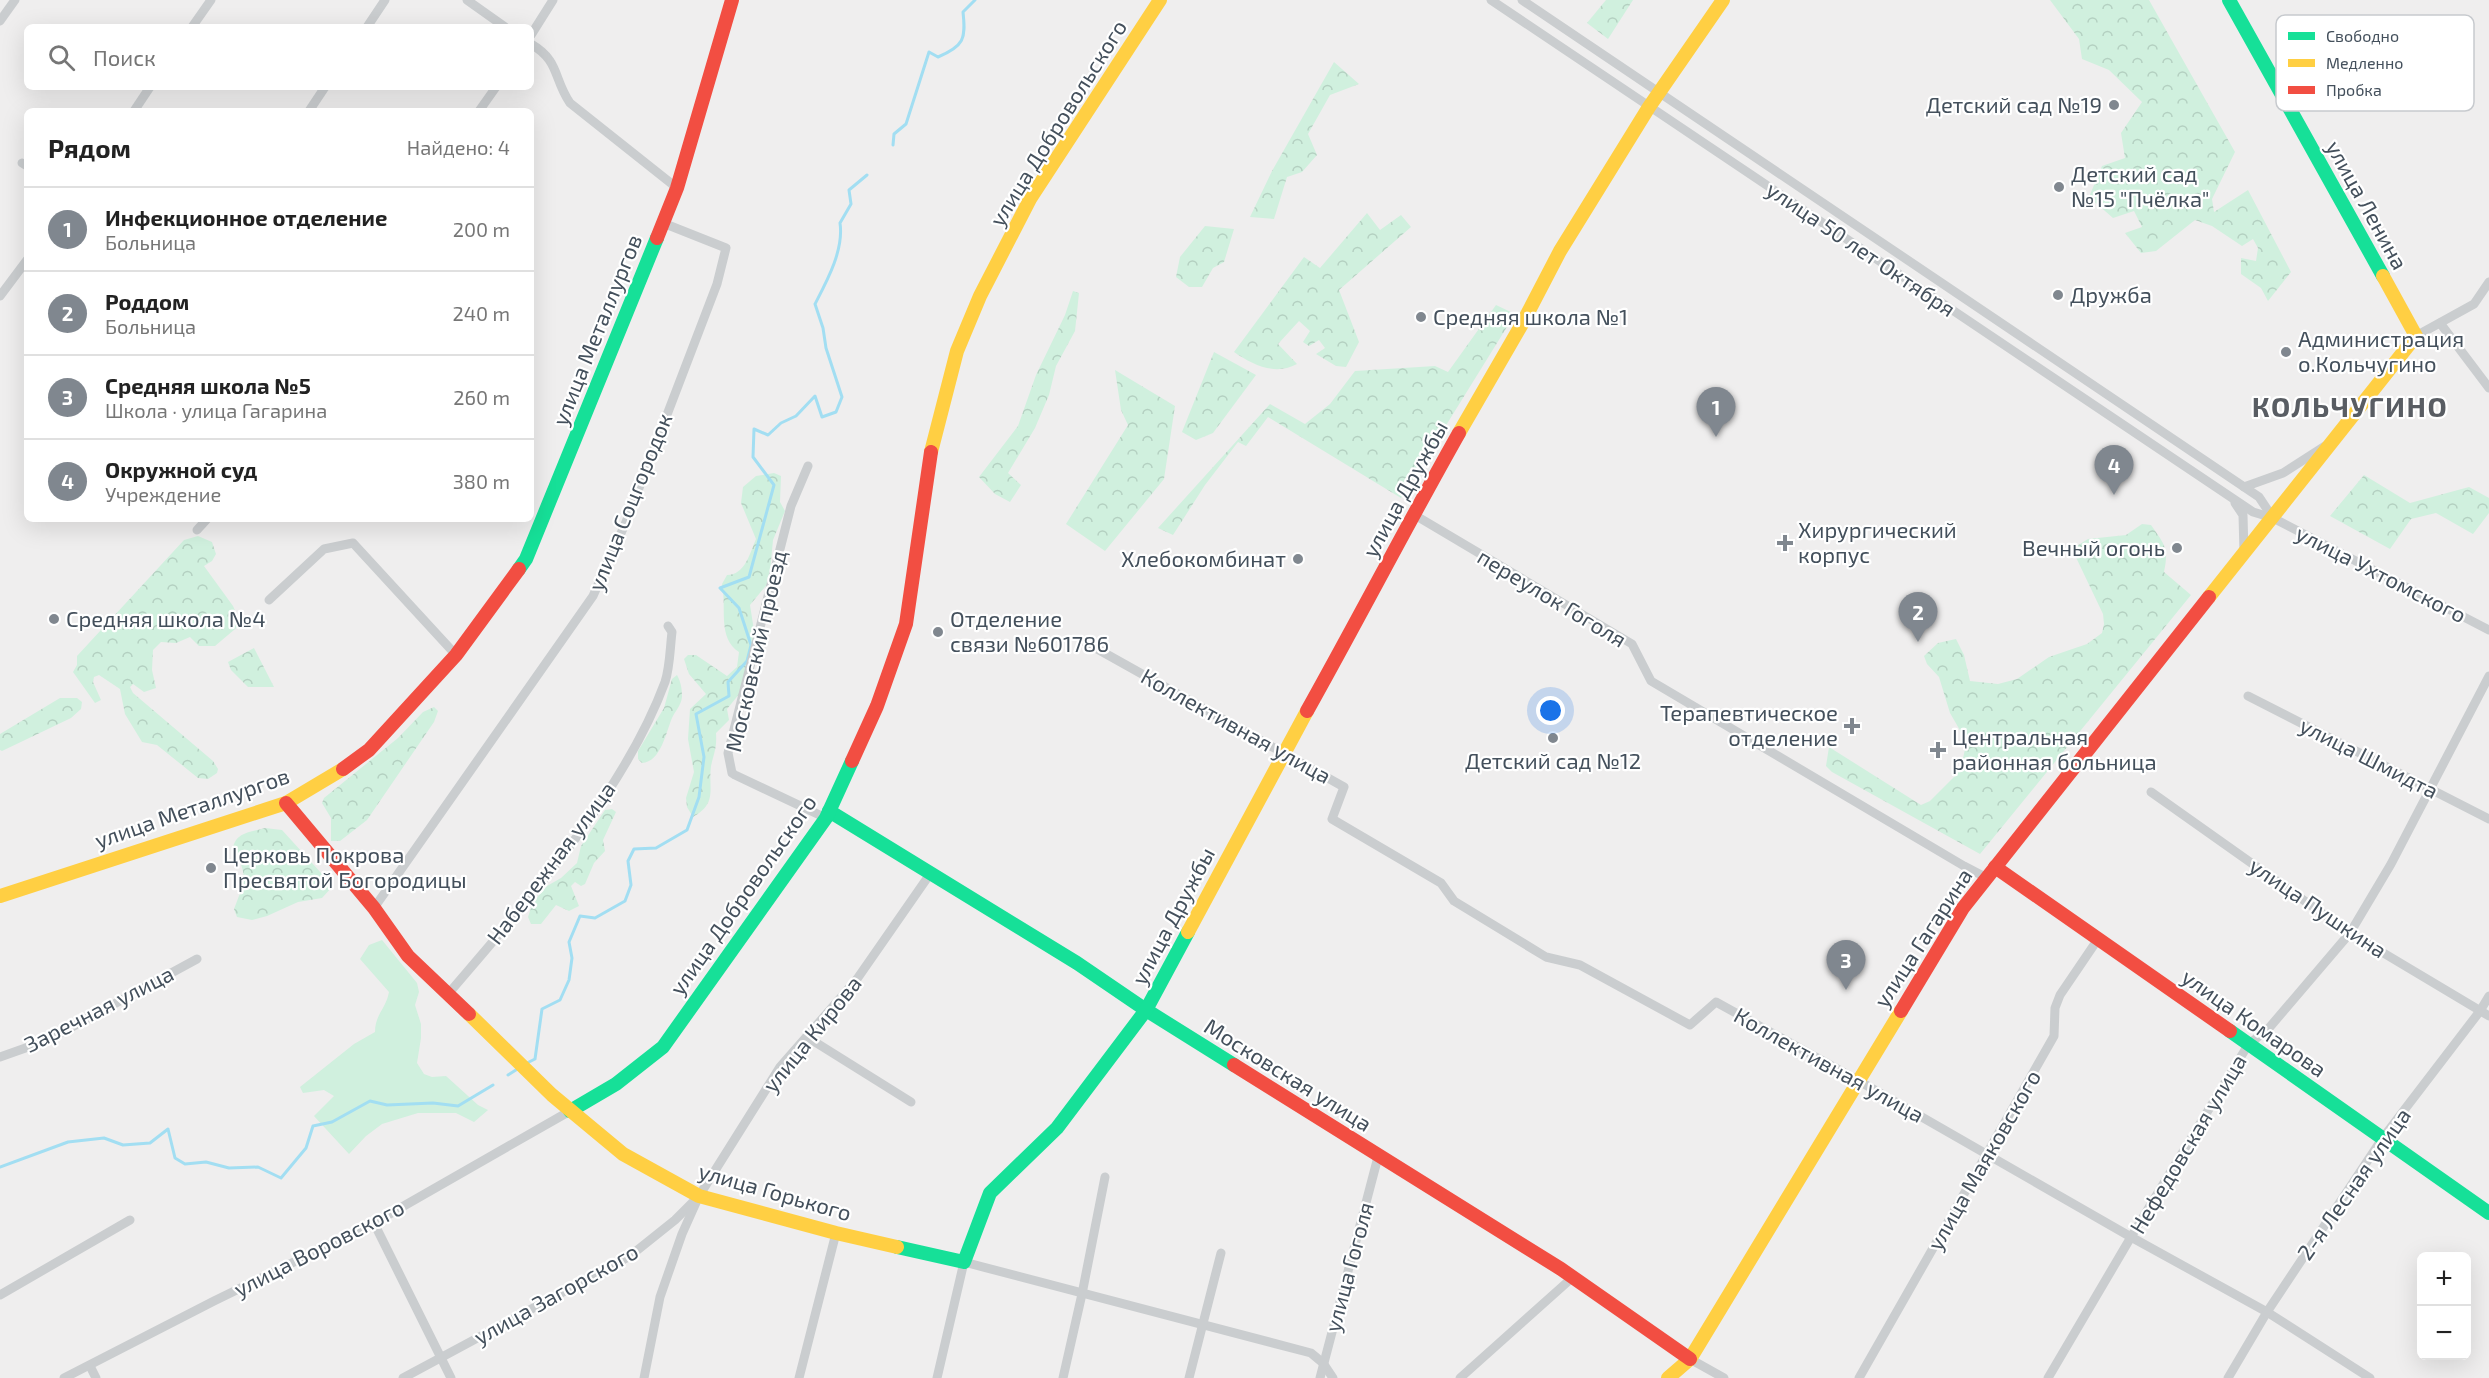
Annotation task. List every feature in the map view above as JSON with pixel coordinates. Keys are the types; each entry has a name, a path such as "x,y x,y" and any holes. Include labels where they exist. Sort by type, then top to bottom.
{"street":[{"path":"0,21 15,0"},
{"path":"194,24 211,0"},
{"path":"369,24 386,0"},
{"path":"467,0 501,24"},
{"path":"534,30 553,0"},
{"name":"улица Металлургов","path":"0,896 286,803 357,761 456,655 526,559 676,188 732,0"},
{"name":"улица Добровольского","path":"570,1111 616,1084 663,1047 828,815 877,706 906,624 928,465 957,351 980,296 1030,199 1160,0"},
{"name":"улица 50 лет Октября","path":"1491,0 2253,512 2273,518"},
{"name":"улица 50 лет Октября","path":"1522,0 2259,497 2273,518"},
{"name":"улица Дружбы","path":"964,1262 990,1193 1057,1128 1146,1011 1284,752 1375,589 1413,514 1516,334 1560,251 1649,107 1722,0"},
{"name":"улица Ленина","path":"2229,0 2276,84"},
{"path":"534,47 551,60 560,88 570,103 676,188"},
{"path":"136,108 148,90"},
{"path":"311,108 324,90"},
{"path":"481,108 494,90"},
{"name":"улица Ленина","path":"2291,111 2416,336"},
{"name":"улица Соцгородок","path":"374,908 593,597 626,522 717,284 726,248 663,223"},
{"path":"0,296 24,264"},
{"path":"2416,336 2474,303 2489,282"},
{"path":"2440,323 2489,388"},
{"name":"улица Гагарина","path":"1668,1378 1690,1359 1963,908 2416,336"},
{"path":"2244,487 2283,473 2334,440"},
{"name":"Московский проезд","path":"808,466 791,506 728,753 732,773 735,775 828,815"},
{"path":"2232,498 2243,515 2244,555"},
{"name":"переулок Гоголя","path":"1413,514 1632,644 1651,681 1964,867 1991,872"},
{"name":"улица Ухтомского","path":"2273,518 2489,630"},
{"path":"197,530 204,522"},
{"path":"268,600 324,549 353,543 456,655"},
{"name":"Набережная улица","path":"449,993 513,918 594,813 644,731 666,680 672,632 668,626"},
{"name":"Коллективная улица","path":"1083,641 1344,787 1332,819 1441,883 1454,900 1546,957 1580,965 1690,1025 1716,1002 2267,1312 2370,1378"},
{"name":"Нефедовская улица","path":"2048,1378 2248,1045 2269,1028 2350,933 2391,864 2489,676"},
{"name":"улица Шмидта","path":"2248,696 2489,819"},
{"name":"улица Пушкина","path":"2151,792 2350,933 2489,1016"},
{"name":"улица Горького","path":"286,803 374,908 408,956 570,1111 623,1154 699,1196 836,1233 964,1262 1203,1324 1311,1353 1323,1363"},
{"name":"Московская улица","path":"828,815 1077,963 1146,1011 1573,1277 1690,1359 1724,1378"},
{"name":"улица Комарова","path":"1991,872 2098,939 2489,1214"},
{"name":"улица Кирова","path":"699,1196 780,1068 857,979 930,874"},
{"name":"улица Маяковского","path":"1859,1378 2054,1036 2055,1008 2060,995 2098,939"},
{"name":"Заречная улица","path":"0,1057 48,1040 197,959"},
{"name":"2-я Лесная улица","path":"2228,1378 2267,1312 2382,1139 2489,996"},
{"path":"807,1037 911,1102"},
{"name":"улица Воровского","path":"64,1378 214,1300 374,1223 570,1111"},
{"name":"улица Гоголя","path":"1320,1378 1378,1157"},
{"path":"1063,1378 1105,1177"},
{"path":"644,1378 660,1297 682,1234 699,1196"},
{"name":"улица Загорского","path":"404,1378 630,1256 675,1220 699,1196"},
{"path":"0,1295 130,1220"},
{"path":"374,1223 451,1378"},
{"path":"799,1378 836,1233"},
{"path":"1190,1378 1221,1252"},
{"path":"937,1378 964,1262"},
{"path":"1460,1378 1573,1277"},
{"path":"1323,1363 1334,1378"},
{"path":"90,1366 96,1378"}],"green space":[{"path":"1606,0 1633,0 1608,39 1587,23"},
{"path":"2050,0 2149,0 2235,152 2212,199 2214,212 2248,190 2291,272 2268,301 2261,288 2241,274 2241,258 2256,261 2258,248 2253,239 2242,246 2212,226 2195,220 2156,251 2141,253 2125,233 2142,227 2134,211 2113,218 2089,197 2102,166 2125,158 2121,133 2142,102 2109,70 2082,59 2079,39"},
{"path":"1334,62 1359,84 1330,95 1308,134 1317,155 1302,172 1287,177 1274,219 1250,217 1272,171"},
{"path":"1367,213 1380,230 1401,215 1411,227 1339,290 1359,342 1346,367 1336,366 1316,354 1325,348 1319,340 1309,346 1303,342 1310,331 1299,321 1278,344 1297,364 1272,369 1256,365 1234,352 1304,257 1320,268"},
{"path":"1205,226 1234,229 1224,262 1213,268 1202,287 1189,287 1176,277 1180,257"},
{"path":"1073,291 1079,293 1075,331 1056,366 1049,395 1035,428 1008,473 1021,485 1010,502 995,494 979,477 1018,426 1036,375 1065,315"},
{"path":"1496,305 1515,314 1401,498 1268,417 1246,446 1238,442 1205,485 1173,535 1158,528 1270,404 1305,424 1330,404 1355,371 1435,366 1448,372"},
{"path":"1214,352 1256,375 1213,433 1196,440 1182,432"},
{"path":"1115,370 1175,406 1164,479 1105,551 1066,524 1128,425 1121,410"},
{"path":"774,473 781,476 780,502 785,511 773,540 769,582 750,605 755,637 740,693 727,709 729,720 716,733 709,801 701,812 693,817 687,807 686,798 694,772 688,739 690,709 706,694 689,674 684,659 688,655 696,655 727,676 737,667 739,652 732,646 725,631 722,584 727,575 743,567 756,539 741,503 743,487 756,476"},
{"path":"2364,475 2410,503 2469,487 2489,498 2489,513 2473,534 2436,513 2411,519 2390,549 2330,516"},
{"path":"2142,524 2151,525 2163,542 2166,552 2164,572 2191,595 1980,854 1832,772 1826,766 1829,747 1921,805 1930,801 1961,768 1965,739 1950,713 1939,677 1927,664 1924,656 1938,643 1956,639 1964,655 1970,681 1998,684 2017,679 2049,657 2087,644 2102,633 2103,614 2072,549 2088,539 2126,535"},
{"path":"198,536 212,542 216,554 212,561 204,566 233,606 241,624 215,646 199,646 190,637 176,643 161,642 153,650 152,670 156,688 144,692 133,684 130,687 133,693 213,761 218,769 217,773 208,779 198,778 157,745 142,742 125,714 120,689 99,675 94,677 93,682 101,700 95,703 73,672 77,665 77,656 184,540"},
{"path":"254,648 274,687 248,687 231,670 228,662"},
{"path":"677,675 682,697 680,703 658,752 654,758 642,763 638,759 638,751 664,708 672,679"},
{"path":"60,698 77,698 82,702 81,709 71,718 0,750 0,734"},
{"path":"434,707 438,711 434,722 367,820 340,841 331,841 331,818 322,803 324,798 398,738 423,712"},
{"path":"612,809 616,812 603,840 605,851 594,863 585,884 581,886 575,882 571,886 579,906 569,911 556,905 541,924 531,924 528,917 533,902 547,886 561,878 577,863 581,846 605,810"},
{"path":"265,828 282,830 333,886 322,898 298,902 267,916 252,920 237,917 234,909 244,878 233,848 241,836"},
{"path":"382,940 417,983 419,992 415,1005 421,1024 421,1038 417,1063 424,1074 432,1077 446,1076 478,1105 488,1110 474,1122 456,1113 418,1113 382,1124 366,1136 349,1154 314,1116 334,1096 324,1090 303,1093 300,1087 354,1044 375,1032 375,1026 389,992 360,959 369,945"}],"waterway":[{"path":"893,145 894,134 906,124 929,52 938,57 958,45 964,29 963,12 975,0"},
{"path":"527,1063 535,1059 542,1009 560,1000 569,980 572,958 569,942 580,916 595,918 625,901 631,885 628,861 634,849 656,848 687,830 699,797 704,757 696,714 729,696 728,682 747,661 751,645 739,608 720,588 749,577 774,485 753,457 754,429 768,435 781,423 796,416 815,396 822,417 836,412 842,397 815,304 837,254 841,233 840,223 851,204 849,190 867,175"},
{"path":"508,1075 519,1068"},
{"path":"0,1167 68,1142 104,1138 123,1145 150,1143 168,1129 175,1158 185,1164 206,1162 229,1168 258,1167 281,1178 306,1148 313,1126 332,1122 370,1101 387,1105 433,1103 458,1106 493,1085"}],"traffic: fast":[{"path":"2229,0 2276,84"},
{"path":"2291,111 2383,276"},
{"path":"519,569 526,559 657,238"},
{"path":"570,1111 616,1084 663,1047 826,818 852,761"},
{"path":"829,811 1077,963 1146,1010 1234,1065"},
{"path":"897,1247 964,1262 990,1193 1057,1128 1146,1010 1188,932"},
{"path":"2230,1031 2489,1213"}],"traffic: slow":[{"path":"931,452 957,351 980,296 1030,199 1160,0"},
{"path":"1459,433 1522,324 1560,251 1649,107 1723,0"},
{"path":"2209,597 2416,336 2383,276"},
{"path":"1188,932 1307,711"},
{"path":"0,896 286,803 343,769"},
{"path":"1668,1378 1690,1359 1901,1011"},
{"path":"469,1014 552,1095 623,1154 699,1196 897,1247"}],"traffic: jam":[{"path":"657,238 677,188 732,0"},
{"path":"1307,711 1459,433"},
{"path":"852,761 877,706 906,624 931,452"},
{"path":"343,769 369,750 456,655 519,569"},
{"path":"1901,1011 1963,908 2209,597"},
{"path":"286,803 374,908 408,956 469,1014"},
{"path":"1995,867 2230,1031"},
{"path":"1234,1065 1561,1269 1690,1359"}],"place":[{"name":"Детский сад №19","path":"2114,105"},
{"name":"Детский сад №15 \"Пчёлка\"","path":"2059,187"},
{"name":"Дружба","path":"2058,295"},
{"name":"Средняя школа №1","path":"1421,317"},
{"name":"Администрация о.Кольчугино","path":"2286,352"},
{"name":"Инфекционное отделение","path":"1716,437"},
{"name":"Окружной суд","path":"2114,495"},
{"name":"Хирургический корпус","path":"1785,543"},
{"name":"Вечный огонь","path":"2177,548"},
{"name":"Хлебокомбинат","path":"1298,559"},
{"name":"Средняя школа №4","path":"54,619"},
{"name":"Отделение связи №601786","path":"938,632"},
{"name":"Роддом","path":"1918,642"},
{"name":"Терапевтическое отделение","path":"1852,726"},
{"name":"Детский сад №12","path":"1553,738"},
{"name":"Центральная районная больница","path":"1938,750"},
{"name":"Церковь Покрова Пресвятой Богородицы","path":"211,868"},
{"name":"Средняя школа №5","path":"1846,990"}],"district":[{"name":"КОЛЬЧУГИНО","path":"2350,407"}]}
